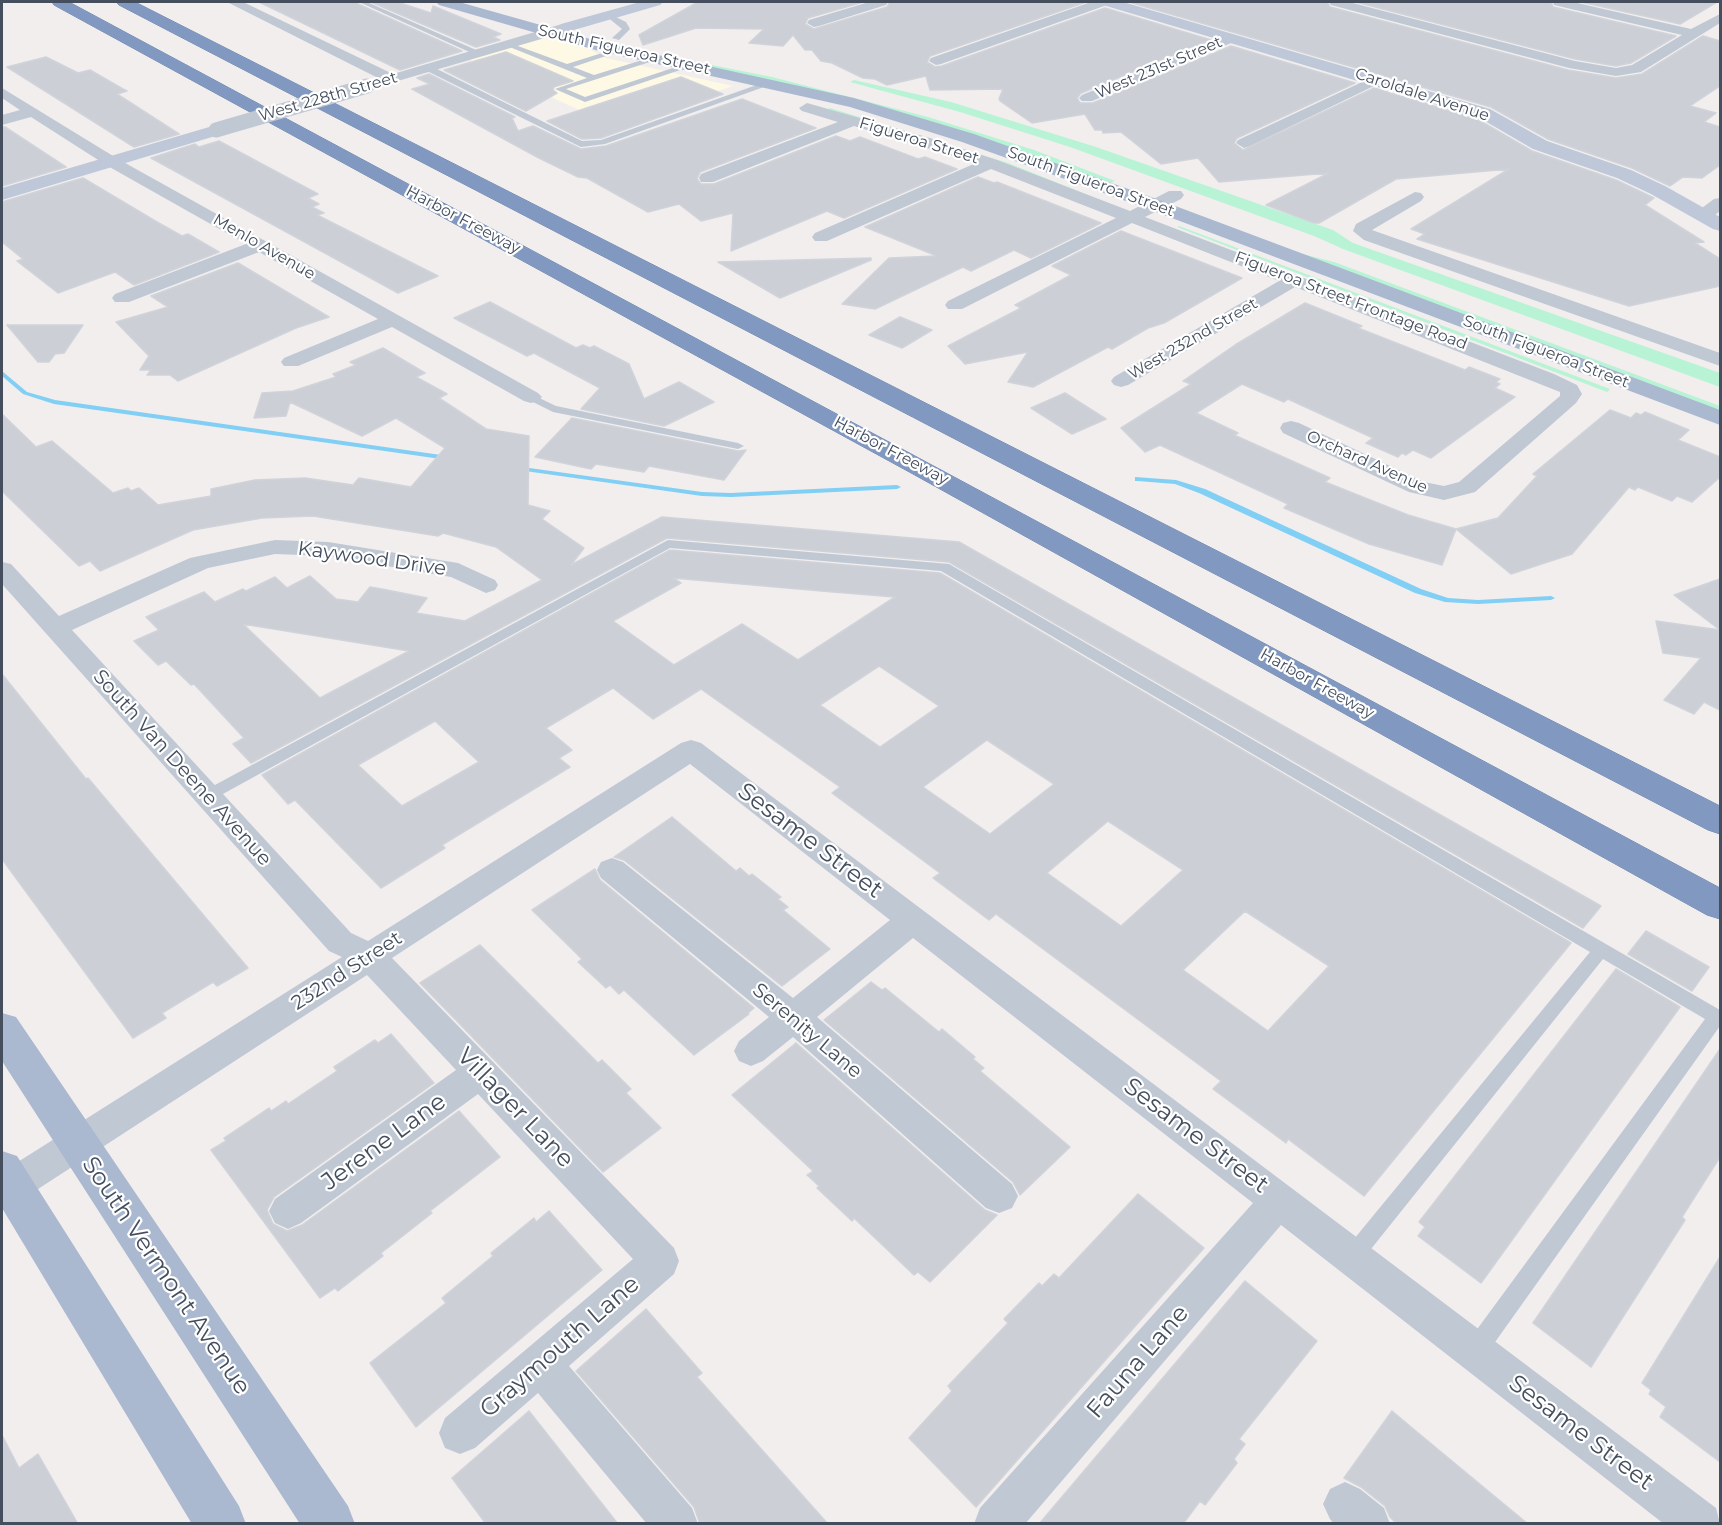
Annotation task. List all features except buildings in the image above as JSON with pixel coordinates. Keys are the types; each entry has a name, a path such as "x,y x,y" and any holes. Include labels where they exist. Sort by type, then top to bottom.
{"highway":[{"name":"Harbor Freeway","path":"58,2 944,479 1720,905"},
{"name":"Harbor Freeway","path":"124,2 1720,821"}],"main road":[{"name":"South Figueroa Street","path":"444,2 547,33 818,81 945,115 1057,151 1608,353"},
{"name":"South Figueroa Street","path":"478,2 567,27 655,59 854,103 924,124 1155,205 1720,418"},
{"name":"South Vermont Avenue","path":"2,1029 330,1524"},
{"path":"5,1182 112,1346 221,1524"}],"street":[{"path":"234,2 392,79"},
{"name":"West 228th Street","path":"2,194 655,2"},
{"path":"814,23 881,2"},
{"path":"936,61 1102,2"},
{"name":"Caroldale Avenue","path":"1108,2 1484,113 1540,145 1624,174 1720,225"},
{"path":"1336,2 1574,65 1616,72 1636,69 1720,18"},
{"path":"1559,2 1693,34"},
{"name":"West 231st Street","path":"1087,98 1231,38"},
{"path":"1244,143 1375,80"},
{"name":"Menlo Avenue","path":"2,92 112,162 531,397"},
{"name":"Figueroa Street","path":"807,108 991,163 1131,217"},
{"path":"2,120 32,112"},
{"path":"707,178 854,121"},
{"path":"821,237 991,163"},
{"path":"955,305 1175,195"},
{"path":"1415,197 1362,228 1362,231 1370,236 1720,360"},
{"path":"1704,215 1720,203"},
{"name":"Figueroa Street Frontage Road","path":"1131,217 1296,279 1570,389 1569,399 1467,487 1444,493"},
{"path":"122,298 261,245"},
{"name":"West 232nd Street","path":"1121,381 1296,279"},
{"path":"291,362 392,320"},
{"name":"Orchard Avenue","path":"1291,428 1417,487 1444,493"},
{"name":"Kaywood Drive","path":"54,628 199,563 275,547 328,549 458,571 486,585"},
{"name":"South Van Deene Avenue","path":"2,569 340,942 370,956"},
{"name":"Sesame Street","path":"692,750 1700,1524"},
{"name":"232nd Street","path":"5,1182 77,1143 692,750"},
{"name":"Serenity Lane","path":"612,870 794,1017 999,1196"},
{"path":"751,1051 913,920"},
{"name":"Villager Lane","path":"370,956 660,1260"},
{"name":"Jerene Lane","path":"288,1211 480,1073"},
{"name":"Fauna Lane","path":"996,1524 1279,1200"},
{"name":"Graymouth Lane","path":"460,1433 660,1260"},
{"path":"540,1364 676,1524"}],"lane":[{"path":"362,2 479,53"},
{"path":"566,66 616,44 626,29 623,24 608,15"},
{"path":"510,44 594,78"},
{"path":"655,59 559,89 585,100 688,66"},
{"path":"428,68 581,144 602,142 771,83"},
{"path":"531,397 553,409 738,446"},
{"path":"207,796 668,544 944,567 1719,1018 1475,1352"},
{"path":"1352,1257 1601,950"}],"shaded area":[{"path":"556,31 606,58 733,86 614,126 466,58"}],"green space":[{"path":"676,58 772,77 928,117 1034,150 1115,181 1110,183 1024,152 675,60"},
{"path":"854,80 951,102 1096,147 1333,230 1353,243 1720,373 1720,387 1070,147 960,112 850,82"},
{"path":"830,108 937,141 828,109"},
{"path":"950,145 1008,163 1108,203"},
{"path":"1177,227 1610,389 1607,392"},
{"path":"1287,250 1334,262 1720,406 1720,412"}],"waterway":[{"path":"2,373 25,393 54,402 448,458"},
{"path":"518,468 702,494 731,495 897,487"},
{"path":"1138,479 1176,482 1202,491 1418,591 1448,600 1478,602 1551,598"}]}
